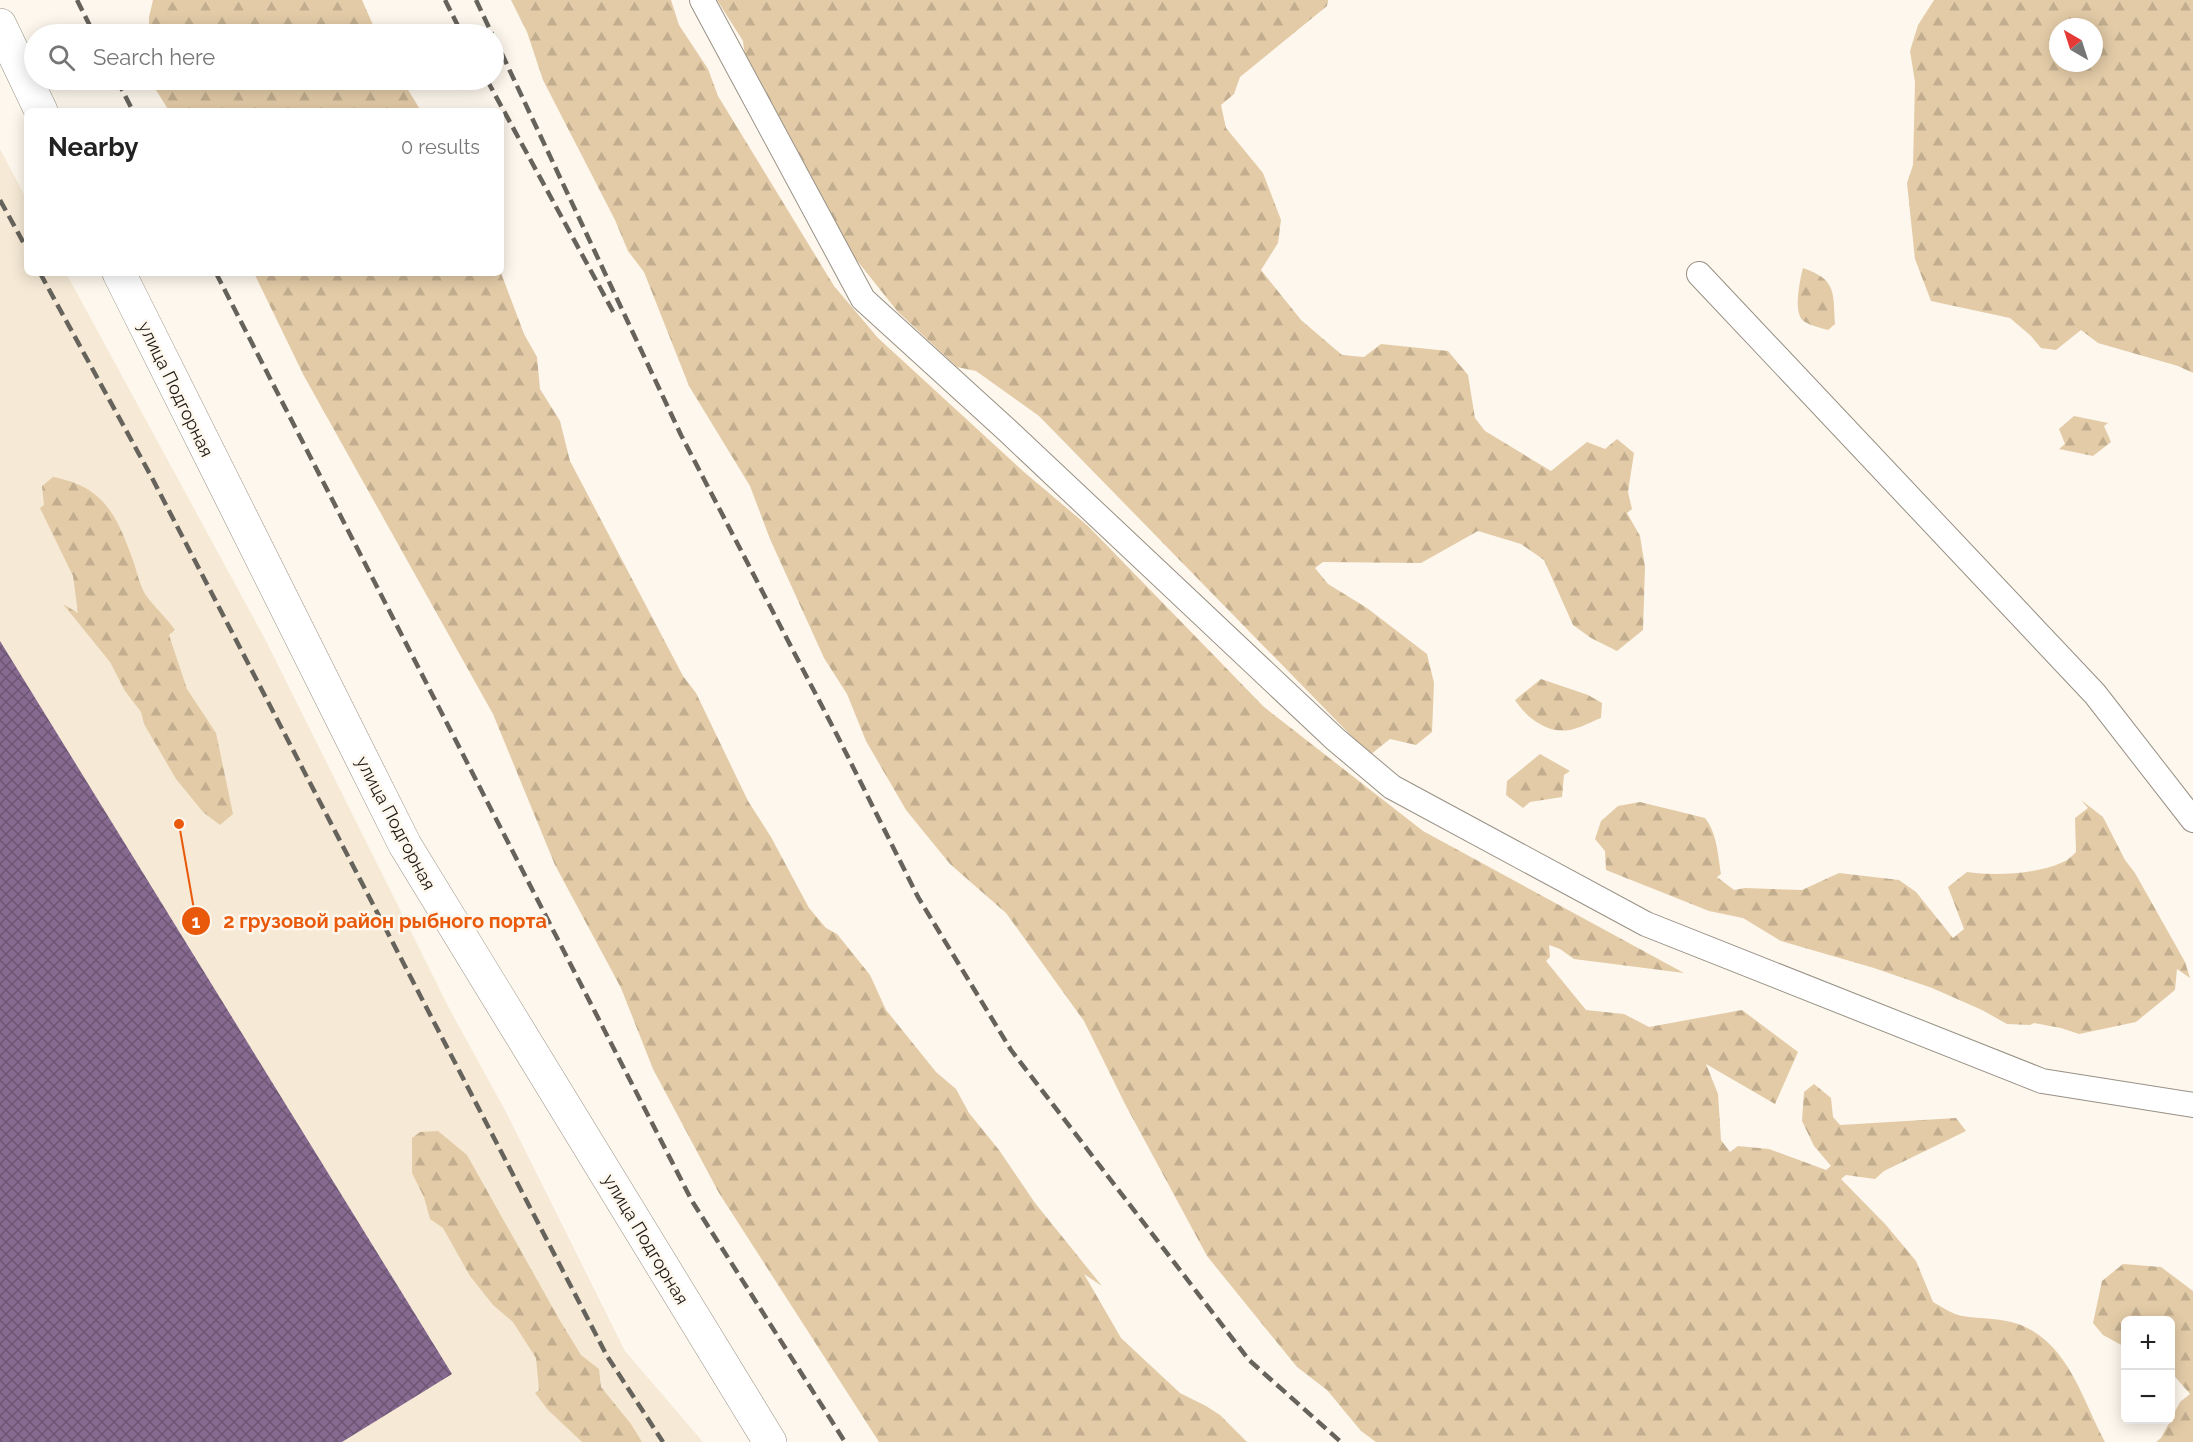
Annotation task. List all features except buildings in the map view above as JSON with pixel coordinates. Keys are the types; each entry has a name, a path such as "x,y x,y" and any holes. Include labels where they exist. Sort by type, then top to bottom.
{"main road":[{"path":"0,25 24,75"},
{"path":"31,90 40,108"},
{"name":"улица Подгорная","path":"120,276 405,845 770,1442"}],"lane":[{"path":"702,0 863,299 1017,439 1335,739 1392,787 1646,924 1867,1013 2042,1081 2193,1106"},
{"path":"1699,274 2095,694 2193,820"}],"shaded area":[{"path":"0,149 24,194 24,276 68,276 265,639 450,1010 506,1112 625,1351 703,1442 0,1442"}],"green space":[{"path":"153,0 362,0 373,24 149,24"},
{"path":"511,0 671,0 679,25 708,69 718,96 834,286 878,338 1024,472 1088,526 1264,707 1423,831 1684,973 1574,959 1560,949 1549,945 1550,957 1546,961 1586,1010 1624,1014 1649,1027 1742,1010 1798,1052 1775,1104 1706,1064 1718,1094 1721,1140 1730,1152 1738,1146 1769,1149 1826,1170 1831,1166 1814,1146 1802,1121 1804,1092 1814,1084 1831,1098 1833,1117 1840,1125 1956,1118 1966,1131 1884,1171 1875,1179 1846,1175 1841,1179 1886,1225 1916,1261 1933,1302 1958,1315 2021,1325 2038,1334 2052,1346 2073,1376 2105,1442 1376,1442 1361,1431 1327,1390 1297,1367 1207,1256 1125,1104 1084,1021 1006,913 950,864 906,810 866,741 847,694 824,658 770,539 750,486 689,386 644,272 628,251 615,220 543,80 527,32"},
{"path":"717,0 1328,0 1327,6 1240,77 1234,94 1221,105 1226,128 1263,173 1281,220 1278,243 1261,270 1301,320 1342,355 1364,357 1381,344 1448,351 1468,375 1475,418 1485,431 1551,471 1587,442 1605,449 1617,439 1634,453 1628,492 1632,509 1627,513 1640,536 1645,567 1643,630 1617,651 1591,638 1573,625 1544,560 1521,544 1478,531 1421,563 1323,562 1315,568 1328,584 1367,608 1427,654 1434,683 1432,732 1416,745 1390,739 1370,755 1039,416 976,371 957,367 898,312 835,233 747,72 743,41"},
{"path":"1934,0 2193,0 2193,373 2178,366 2098,343 2081,330 2056,350 2041,348 2010,318 1931,301 1915,259 1907,183 1913,165 1915,82 1910,51 1918,25"},
{"path":"156,90 408,90 419,108 167,108"},
{"path":"1803,268 1822,277 1831,288 1835,324 1828,330 1805,322 1801,318 1798,297"},
{"path":"255,276 502,276 524,334 537,357 540,389 560,421 570,461 683,676 696,693 748,801 771,837 809,908 826,928 837,934 870,975 886,1010 936,1072 956,1089 969,1113 999,1150 1035,1203 1102,1286 1084,1274 1121,1338 1180,1393 1220,1415 1247,1442 879,1442 719,1193 653,1069 621,988 555,865 493,714 304,376"},
{"path":"2074,416 2108,423 2104,426 2111,442 2093,456 2059,449 2065,444 2059,429"},
{"path":"53,477 86,488 107,506 122,532 145,594 175,630 169,635 187,689 216,733 233,814 220,825 203,812 176,779 144,724 141,712 125,691 110,662 63,604 78,613 73,576 40,508 44,505 42,486"},
{"path":"1541,679 1588,695 1602,703 1601,718 1570,730 1561,731 1538,723 1515,700"},
{"path":"1540,754 1570,771 1564,775 1562,797 1530,802 1523,808 1506,795 1507,781"},
{"path":"2081,800 2103,817 2125,860 2135,873 2185,962 2190,978 2177,969 2175,990 2136,1022 2079,1034 2034,1023 2030,1025 2007,1024 1982,1010 1932,988 1874,968 1781,941 1743,918 1709,911 1606,870 1605,851 1595,839 1601,821 1618,806 1640,802 1705,818 1716,844 1721,874 1717,877 1734,890 1745,888 1802,890 1839,873 1899,880 1916,892 1953,938 1964,929 1948,887 1967,872 2002,874 2028,872 2051,867 2067,860 2076,852 2075,818 2088,808"},
{"path":"438,1131 467,1155 559,1319 581,1355 599,1369 601,1387 631,1424 642,1442 582,1442 548,1410 535,1393 539,1390 536,1358 513,1322 493,1305 470,1276 443,1228 430,1219 424,1197 412,1173 412,1138 420,1132"},
{"path":"2123,1264 2161,1267 2193,1291 2193,1442 2156,1442 2161,1438 2168,1424 2175,1424 2175,1411 2180,1402 2190,1394 2175,1377 2175,1316 2121,1316 2121,1345 2103,1335 2093,1323 2102,1281"}],"railway":[{"path":"77,0 89,24"},
{"path":"445,0 457,24"},
{"path":"476,0 487,24"},
{"path":"504,58 681,435 838,737 918,897 1011,1050 1249,1360 1341,1442"},
{"path":"122,90 131,108"},
{"path":"492,90 502,108"},
{"path":"504,111 616,317"},
{"path":"0,200 24,244"},
{"path":"42,276 151,476 607,1356 663,1442"},
{"path":"218,276 692,1201 845,1442"}],"place":[{"name":"2 грузовой район рыбного порта","path":"179,824"}]}
